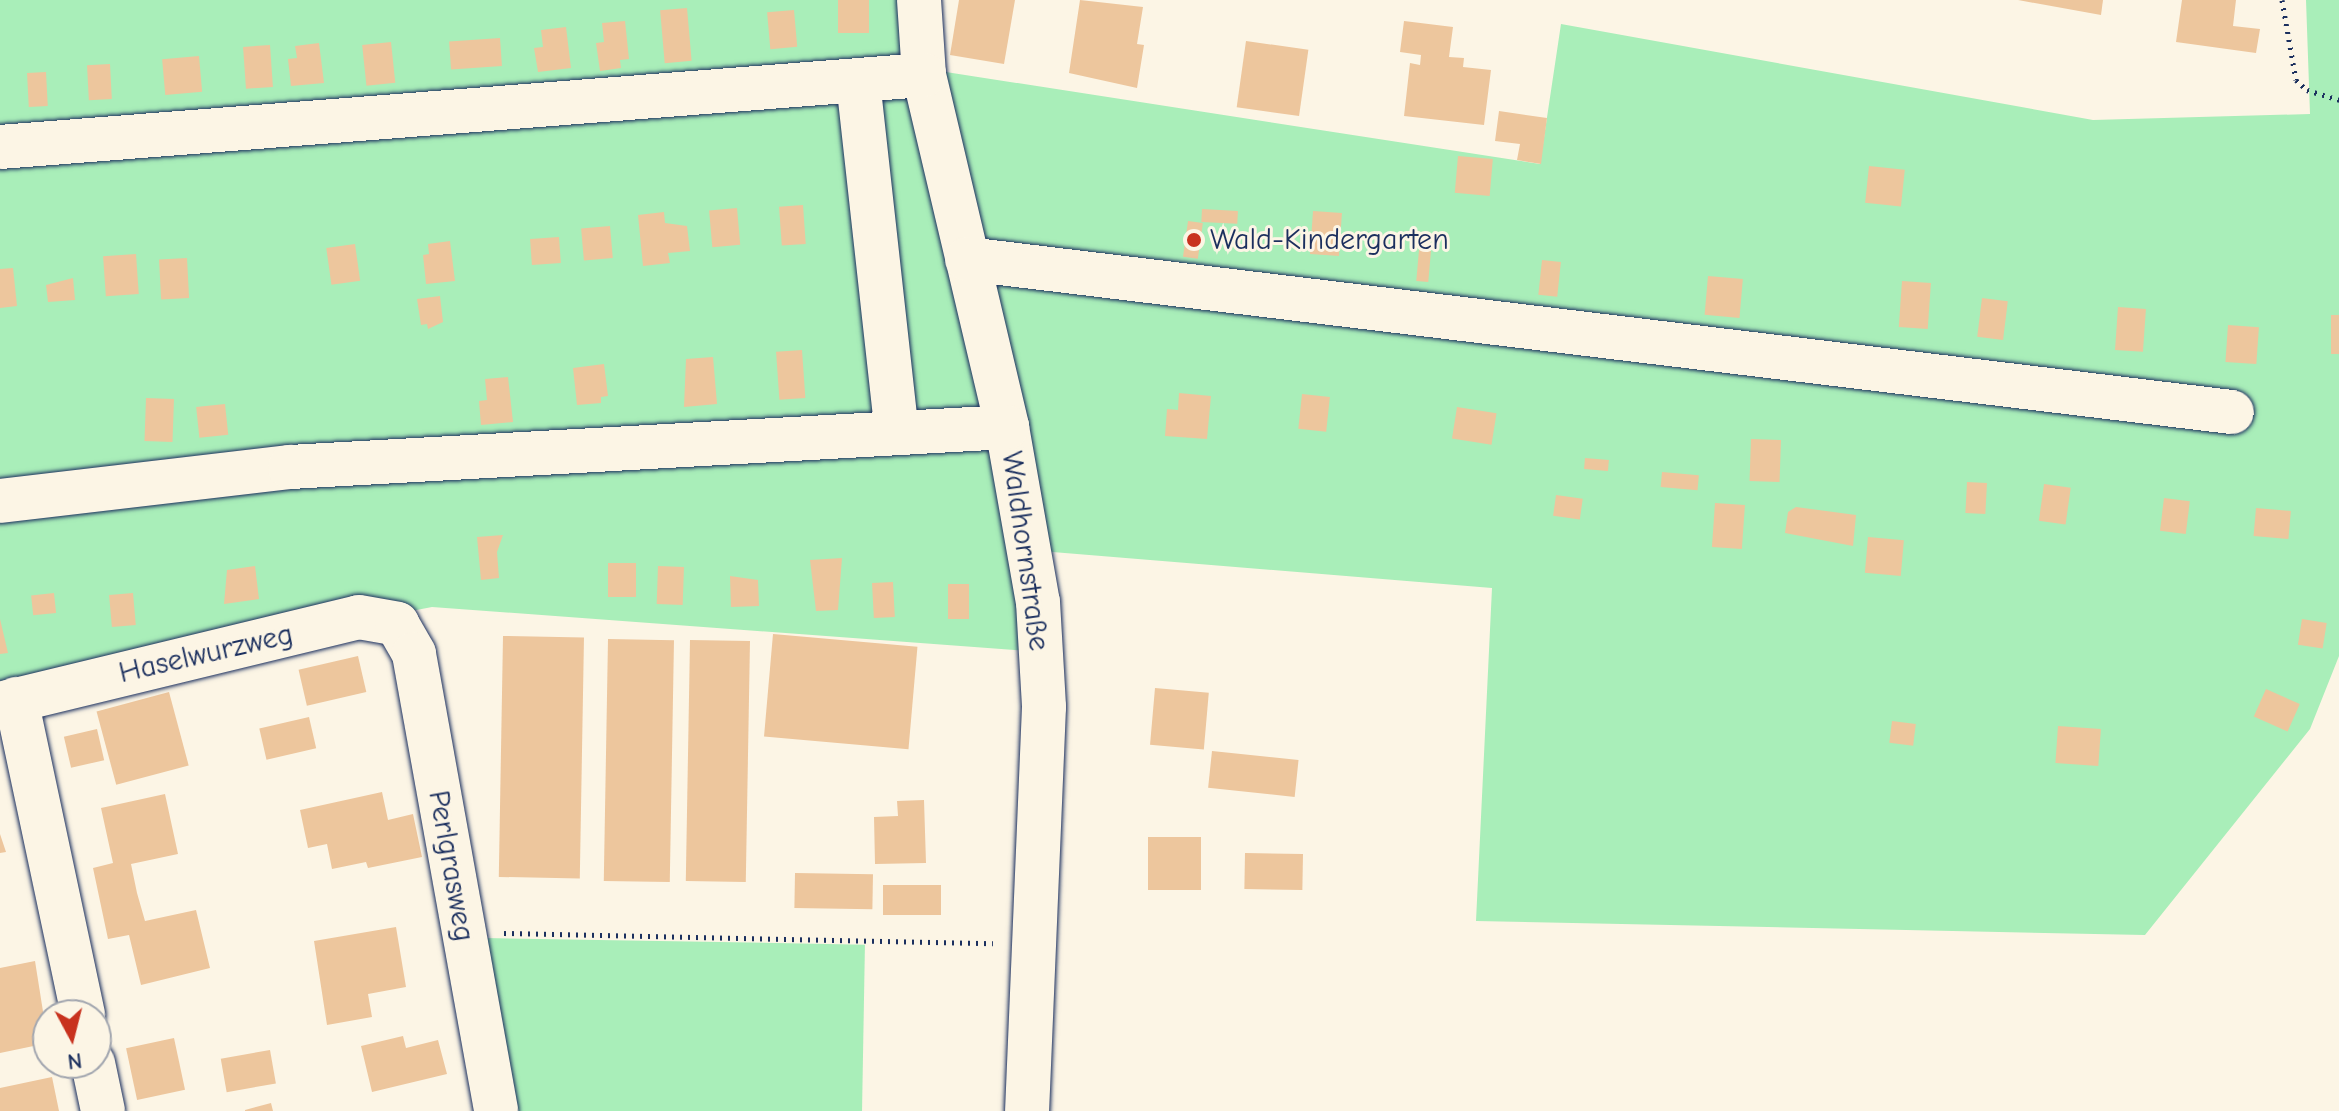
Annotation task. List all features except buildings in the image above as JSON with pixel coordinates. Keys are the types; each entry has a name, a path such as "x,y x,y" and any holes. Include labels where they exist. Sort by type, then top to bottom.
{"street":[{"name":"Waldhornstraße","path":"919,0 924,75 1007,427 1038,602 1044,707 1027,1111"},
{"path":"0,147 924,75"},
{"path":"858,81 897,433"},
{"path":"967,259 2232,412"},
{"path":"0,501 290,467 1007,427"},
{"name":"Haselwurzweg","path":"79,999 8,701 359,617 397,624"},
{"name":"Perlgrasweg","path":"397,624 414,654 496,1111"},
{"path":"96,1079 103,1111"}],"path":[{"path":"2282,0 2296,80 2307,90 2339,100"},
{"path":"461,927 488,932 1034,943"}],"green space":[{"path":"0,0 934,0 933,70 1540,164 1561,24 2093,120 2310,114 2306,0 2339,0 2339,656 2310,729 2145,935 1476,921 1492,588 1015,549 1028,651 432,607 0,691"},
{"path":"485,938 865,945 862,1111 482,1111"}],"place":[{"name":"Wald-Kindergarten","path":"1194,240"}]}
